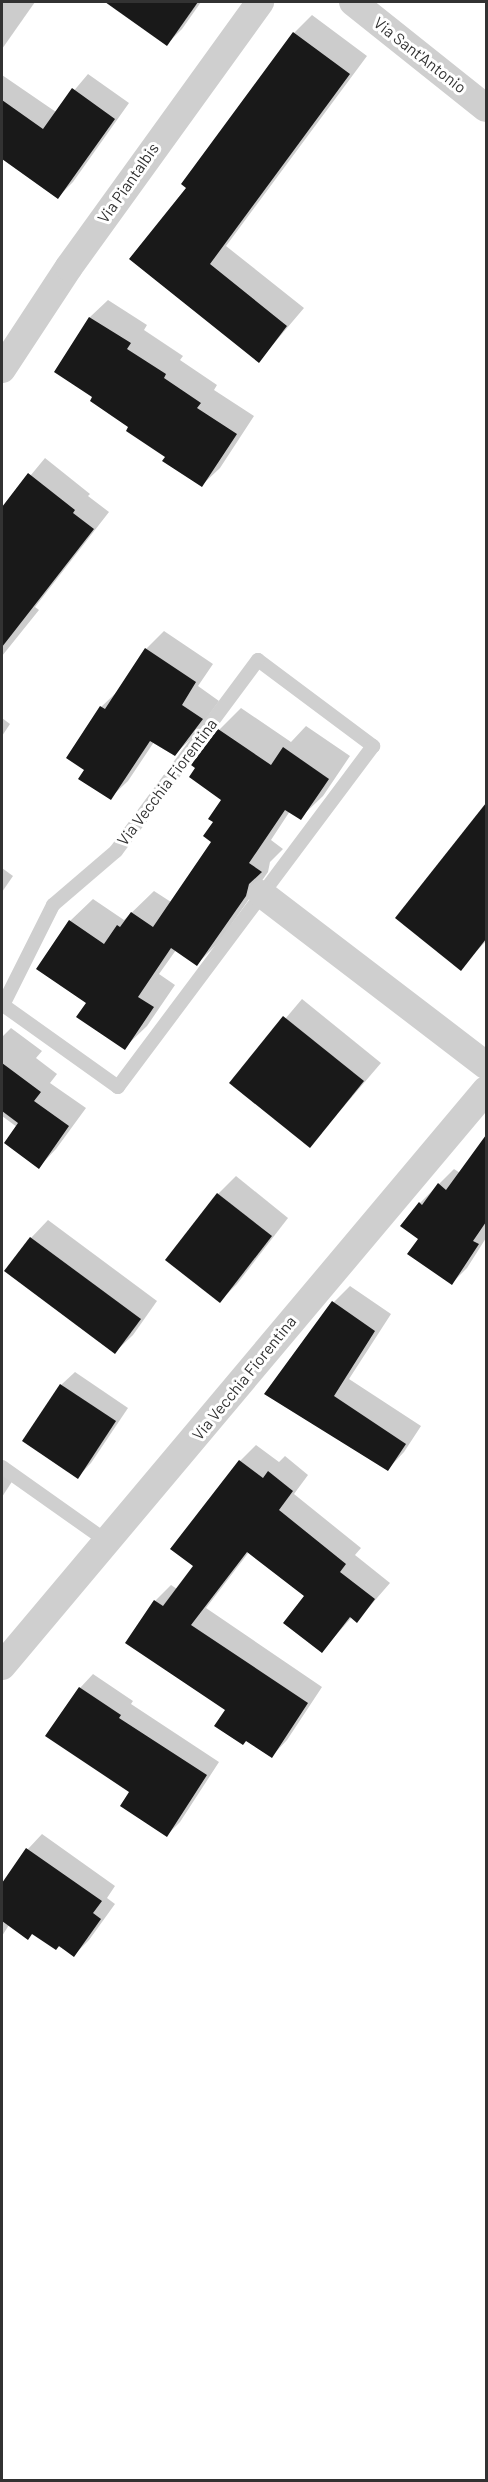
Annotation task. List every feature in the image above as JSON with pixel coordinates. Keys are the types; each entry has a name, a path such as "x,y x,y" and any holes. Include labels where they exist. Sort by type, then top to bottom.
{"street":[{"name":"Via Piantalbis","path":"2,369 69,267 260,2"},
{"name":"Via Sant'Antonio","path":"352,2 486,108"},
{"path":"262,894 486,1065"},
{"name":"Via Vecchia Fiorentina","path":"2,1666 47,1609 108,1542 318,1287 486,1090"}],"lane":[{"name":"Via Vecchia Fiorentina","path":"258,660 373,746 262,894 118,1087 3,1005 53,905 116,851 258,660"},
{"path":"2,1467 108,1542"}],"building":[{"path":"105,2 198,2 167,46"},
{"path":"293,32 350,74 210,264 287,326 259,363 129,259 186,188 181,184"},
{"path":"72,88 115,119 58,199 2,159 2,100 43,129"},
{"path":"89,317 131,343 127,349 166,374 164,378 201,403 197,408 237,434 202,487 162,461 165,457 126,431 128,427 90,401 92,397 54,372"},
{"path":"28,473 75,510 73,513 94,529 2,647 2,507"},
{"path":"145,648 196,682 182,705 203,719 175,756 150,741 111,800 78,779 84,770 66,758 100,706 105,709"},
{"path":"218,729 271,765 283,747 329,779 301,820 285,810 249,863 262,872 249,884 246,896 197,966 171,948 138,997 154,1007 125,1050 76,1017 86,1003 36,969 69,920 104,944 117,925 120,927 131,912 153,927 211,842 203,836 213,822 208,819 221,800 189,777 195,768 191,765"},
{"path":"486,803 486,939 461,971 395,918"},
{"path":"283,1016 364,1081 310,1148 229,1083"},
{"path":"2,1063 41,1092 34,1101 69,1126 39,1169 4,1143 18,1123 2,1111"},
{"path":"486,1135 486,1222 473,1241 479,1244 452,1285 407,1254 418,1239 400,1226 419,1202 422,1205 438,1183 446,1190"},
{"path":"217,1193 272,1236 220,1303 165,1260"},
{"path":"30,1237 141,1319 115,1354 4,1271"},
{"path":"332,1301 375,1331 334,1396 406,1444 388,1471 264,1394"},
{"path":"60,1384 116,1421 78,1479 22,1441"},
{"path":"239,1460 263,1478 268,1471 293,1491 279,1510 346,1564 340,1572 375,1599 357,1623 350,1617 322,1653 283,1623 304,1596 247,1552 191,1625 308,1703 272,1758 246,1741 243,1745 214,1726 225,1710 125,1643 154,1600 163,1606 193,1566 170,1549"},
{"path":"79,1687 121,1715 119,1718 207,1775 167,1837 120,1806 129,1792 45,1736"},
{"path":"26,1848 102,1901 93,1913 101,1919 74,1957 59,1946 56,1950 32,1934 28,1940 2,1921 2,1883"}]}
